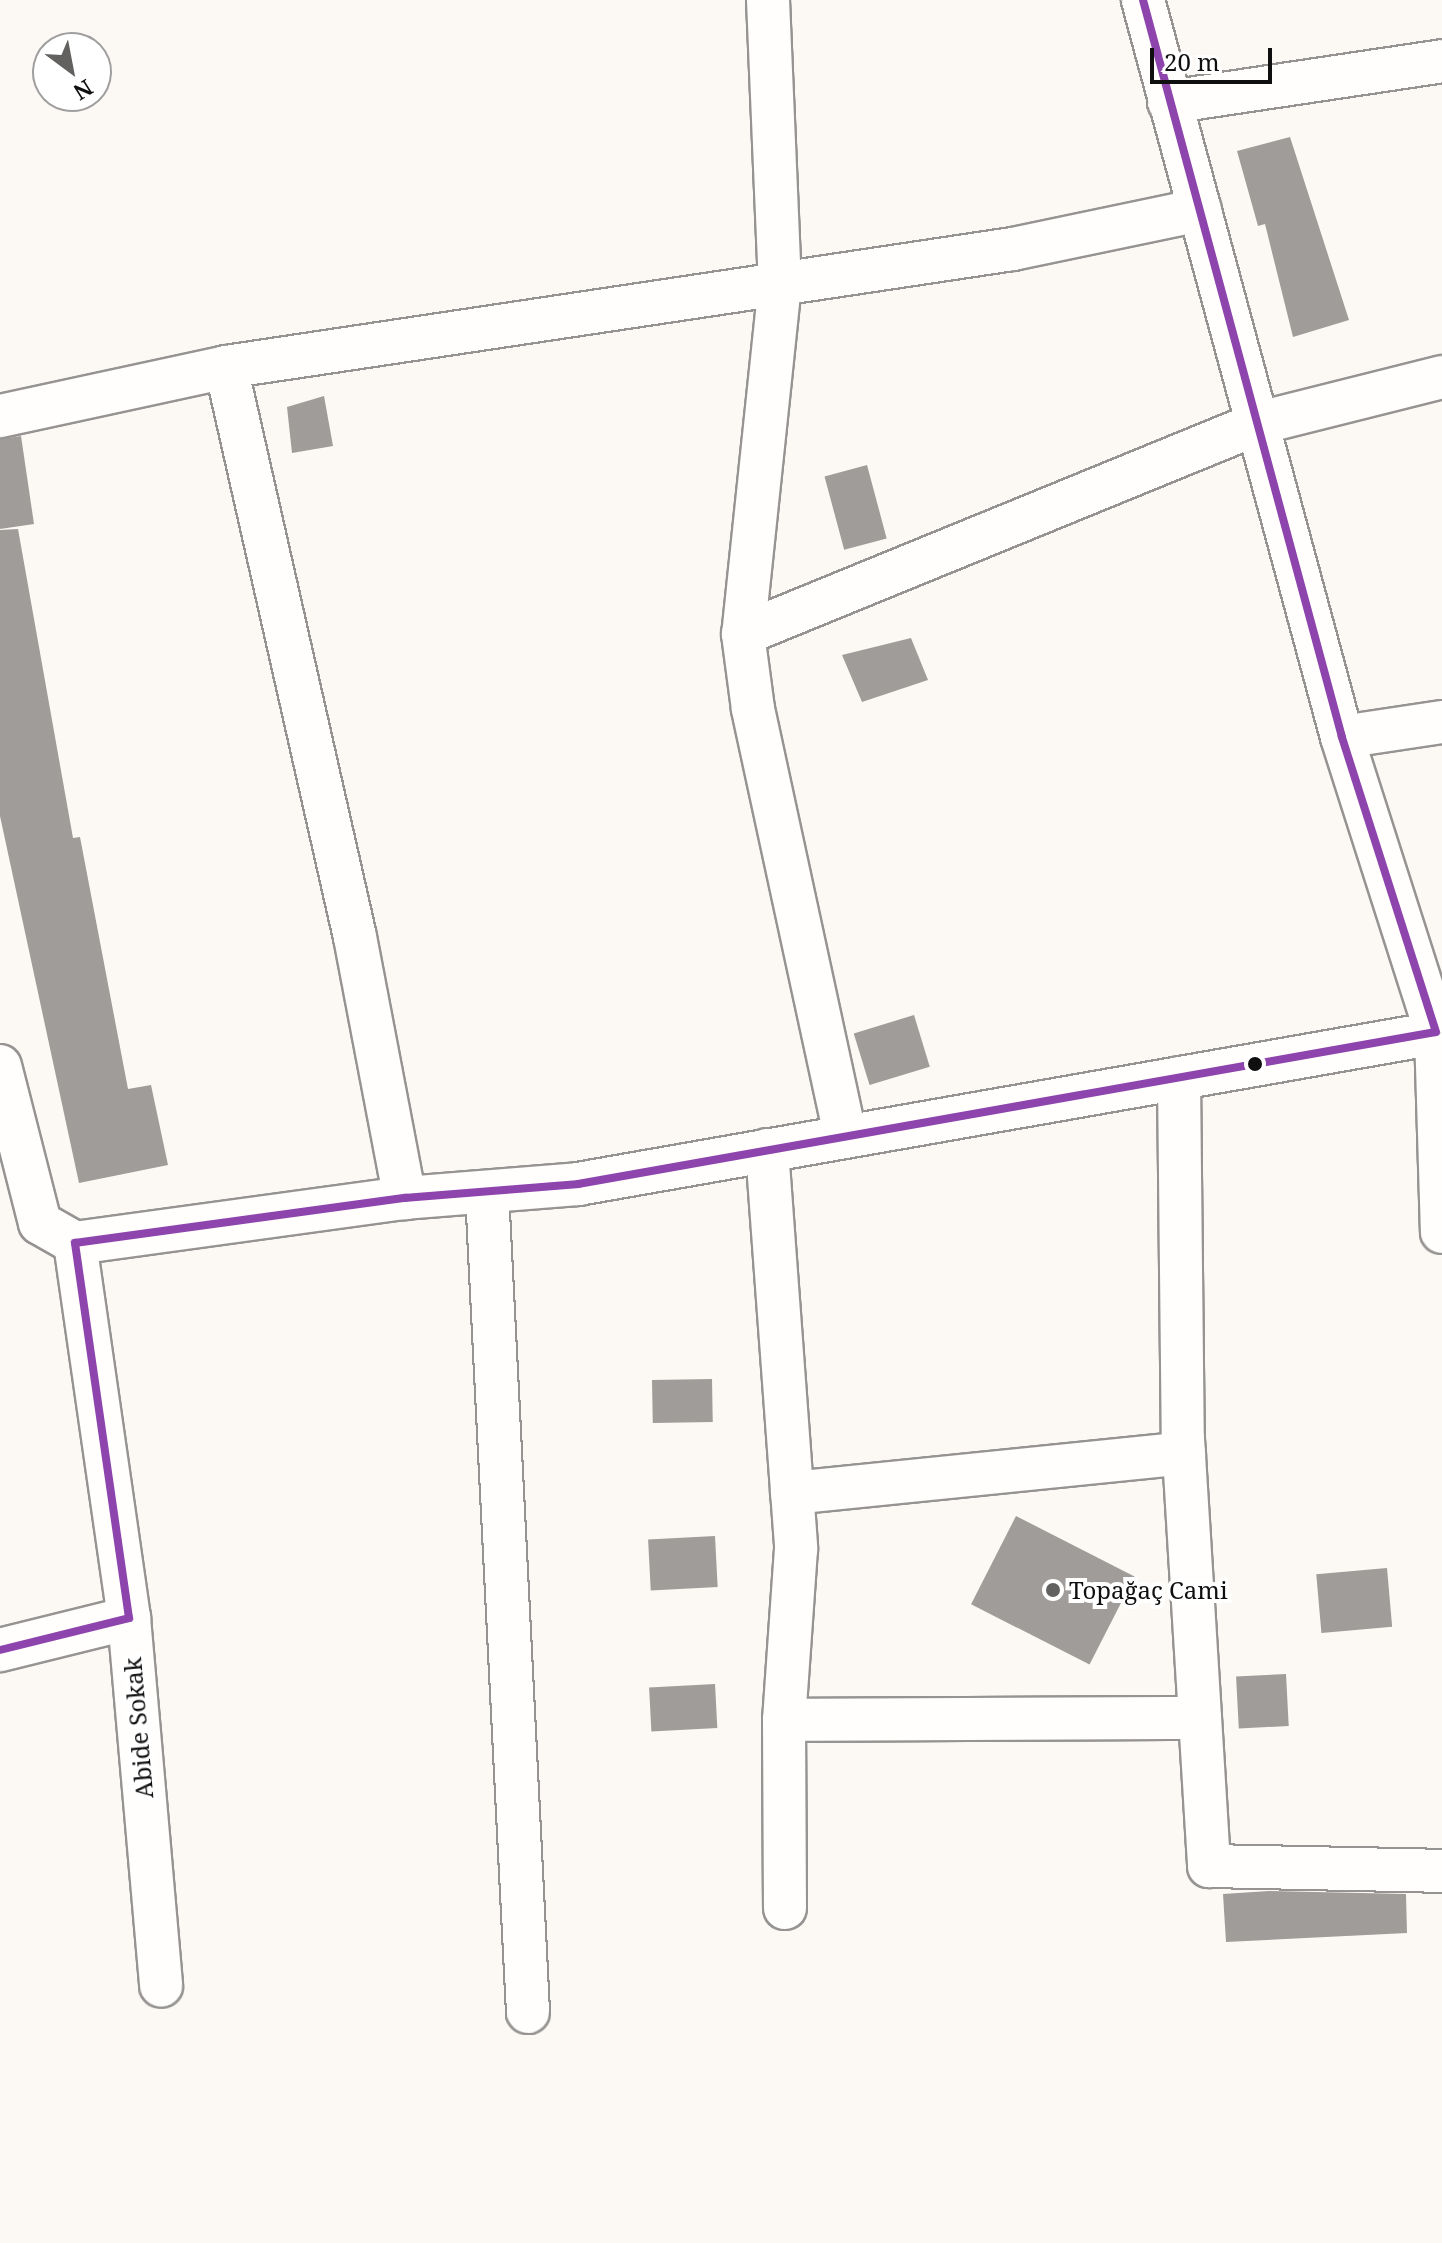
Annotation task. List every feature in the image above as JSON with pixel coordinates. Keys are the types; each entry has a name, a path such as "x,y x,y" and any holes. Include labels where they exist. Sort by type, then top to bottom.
{"street":[{"path":"768,0 780,284 743,634 753,709 845,1136"},
{"path":"1143,0 1342,737 1439,1032 1442,1232"},
{"path":"1169,102 1442,61"},
{"path":"0,416 226,367 1013,249 1200,210"},
{"path":"226,367 355,937 405,1198"},
{"path":"743,634 1259,423 1442,377"},
{"path":"1342,737 1442,722"},
{"path":"0,1066 40,1223 75,1243 405,1198 578,1184 1439,1032"},
{"path":"1179,1078 1184,1453 1209,1866 1442,1871"},
{"path":"767,1150 796,1549 784,1720 785,1908"},
{"path":"487,1192 528,2012"},
{"name":"Abide Sokak","path":"75,1243 129,1618 161,1986"},
{"path":"792,1493 1184,1453"},
{"path":"0,1650 129,1618"},
{"path":"784,1720 1200,1718"}],"building":[{"path":"1290,137 1349,320 1293,337 1265,224 1258,226 1237,151"},
{"path":"324,396 333,446 292,453 287,407"},
{"path":"21,436 34,524 0,529 0,439"},
{"path":"867,465 887,538 844,550 824,476"},
{"path":"18,529 73,838 80,837 128,1089 151,1085 168,1165 79,1183 0,816 0,530"},
{"path":"911,638 928,680 862,702 842,655"},
{"path":"914,1015 930,1067 870,1085 854,1033"},
{"path":"712,1379 713,1422 653,1423 652,1380"},
{"name":"Topağaç Cami","path":"1016,1516 1135,1576 1090,1665 971,1604"},
{"path":"715,1536 718,1587 651,1590 648,1540"},
{"path":"1387,1568 1392,1627 1321,1633 1316,1574"},
{"path":"1286,1674 1289,1726 1239,1729 1236,1677"},
{"path":"715,1684 717,1728 651,1731 649,1687"},
{"path":"1269,1891 1406,1894 1407,1933 1226,1942 1223,1894"}],"transit line":[{"name":"20","path":"0,1650 129,1618 75,1243 405,1198 578,1184 1436,1032 1342,737 1143,0"}],"place":[{"name":"Topağaç Cami","path":"1053,1590"}]}
